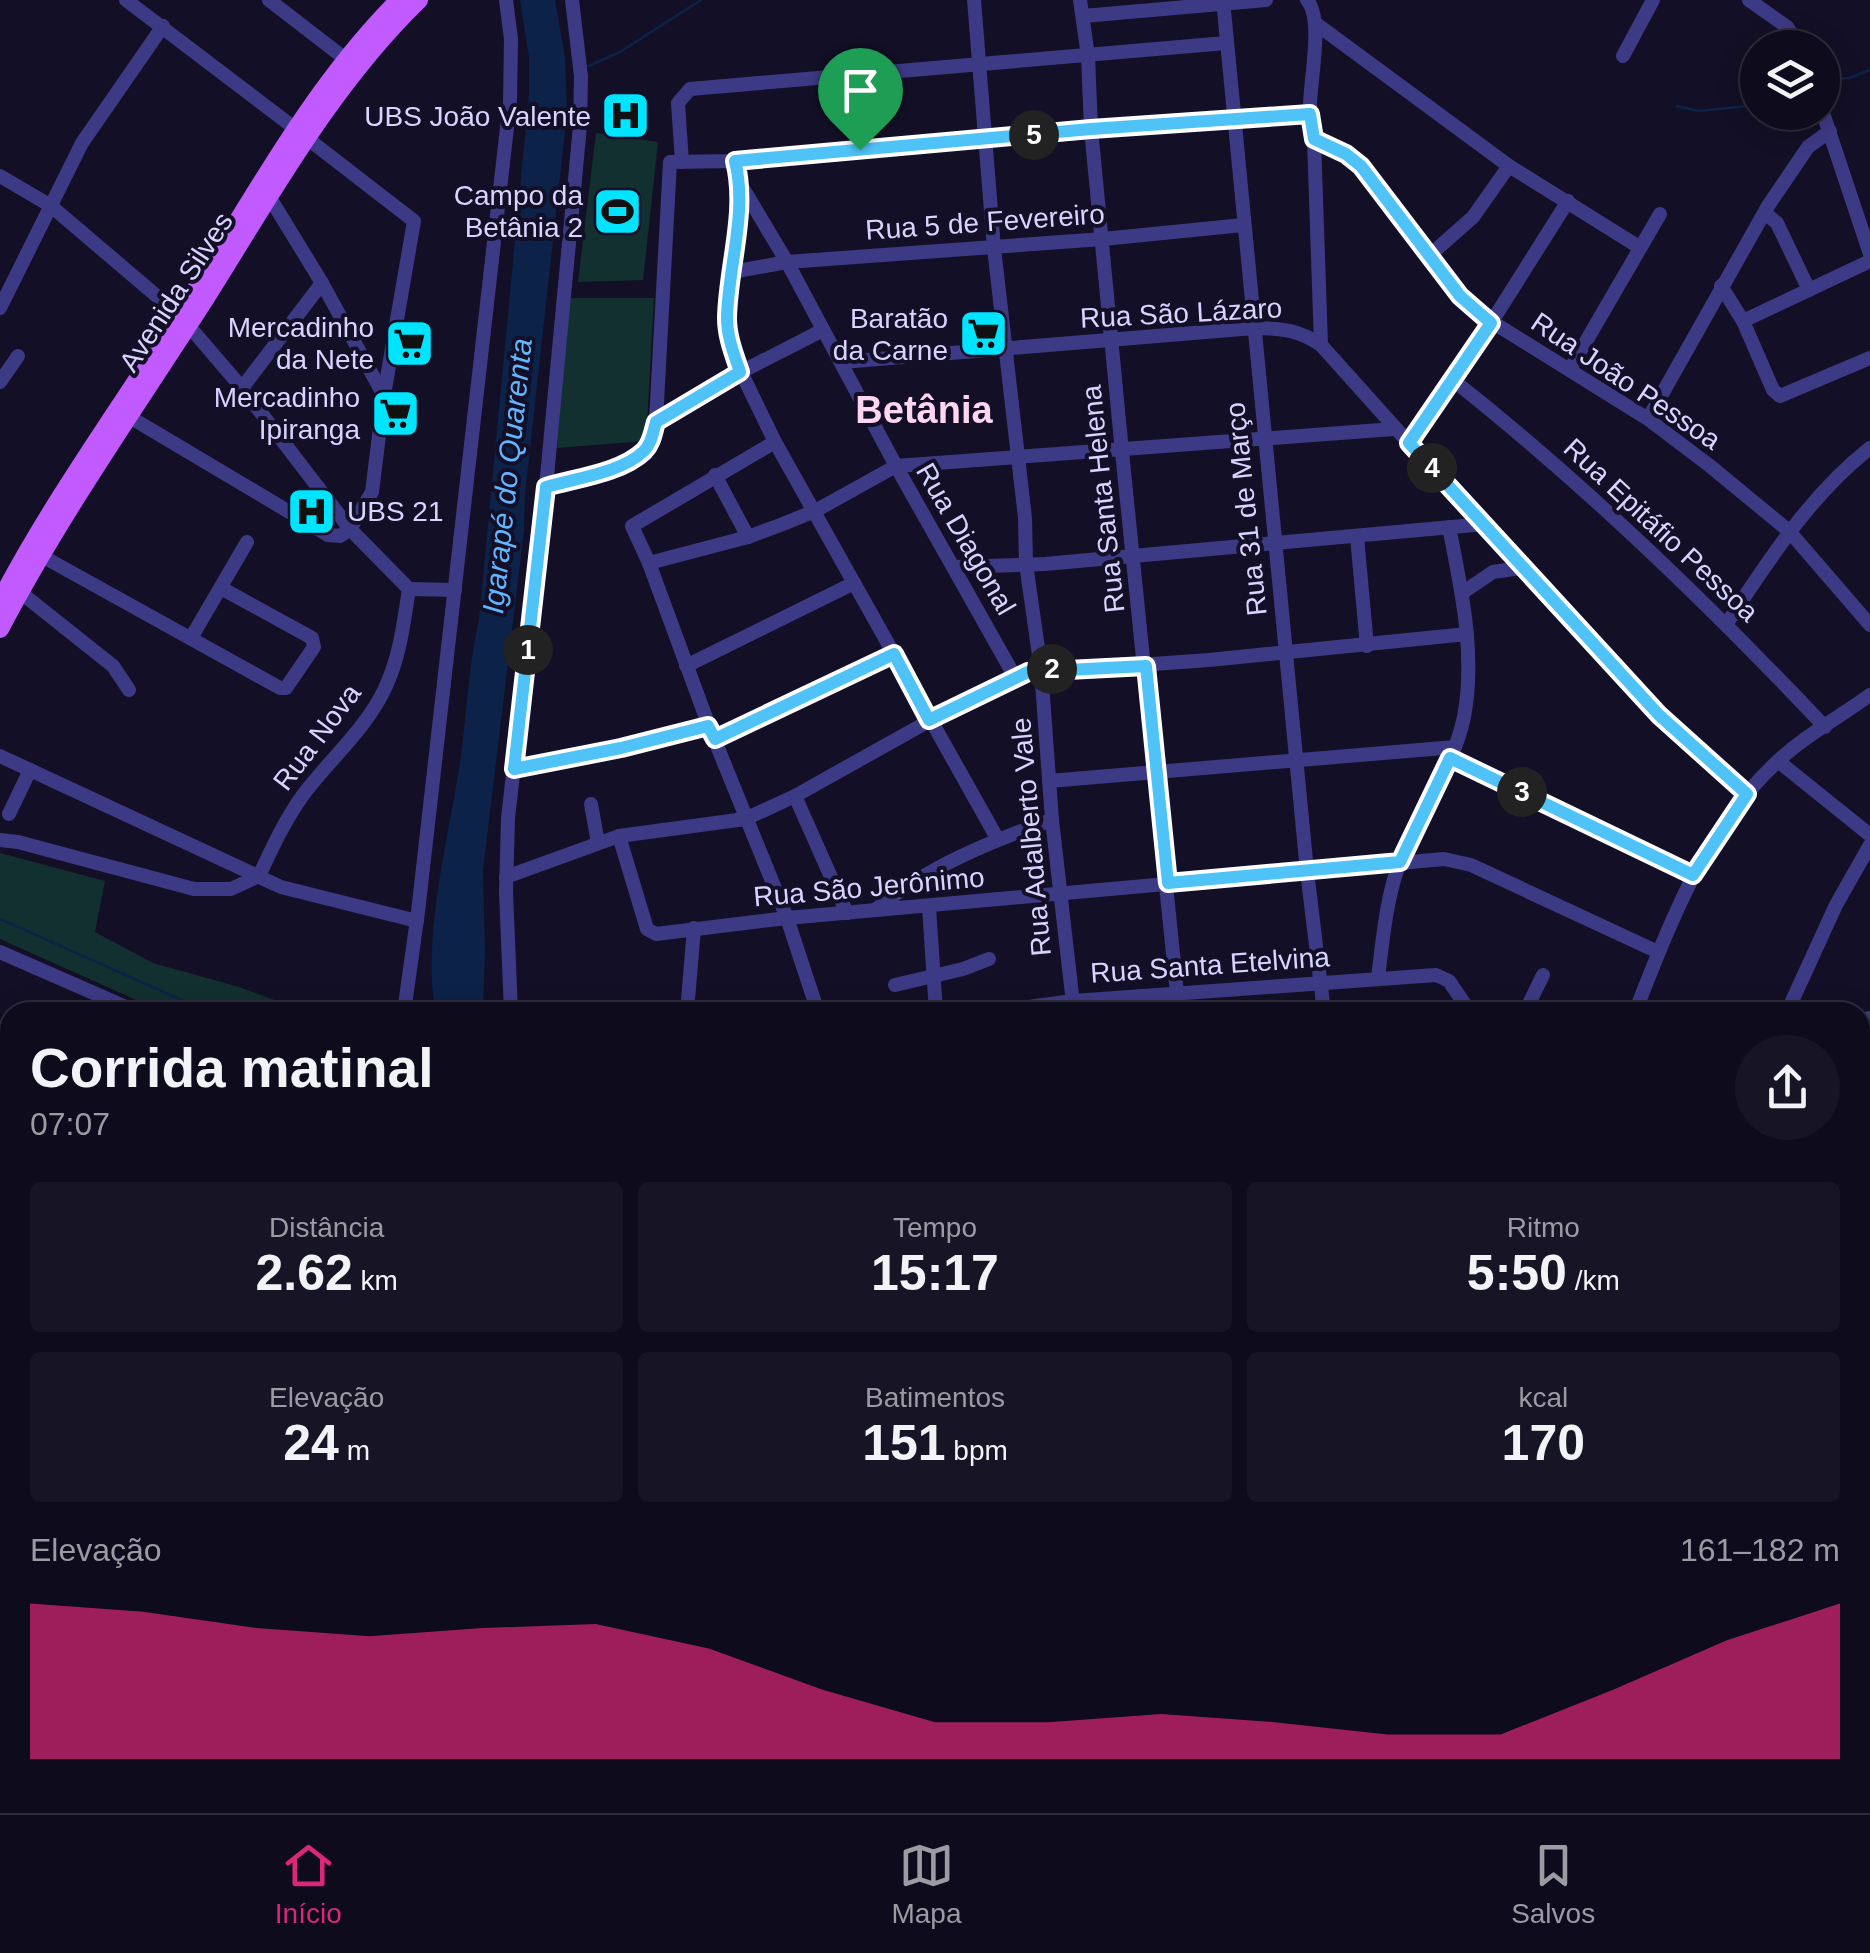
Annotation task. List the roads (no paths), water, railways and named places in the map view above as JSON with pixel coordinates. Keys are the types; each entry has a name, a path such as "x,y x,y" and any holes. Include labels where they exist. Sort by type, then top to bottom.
{"main road":[{"name":"Avenida Silves","path":"0,629 40,555 184,320 303,134 399,0"},
{"name":"Avenida Silves","path":"352,64 419,0"},
{"name":"Avenida Silves","path":"0,602 68,484 270,198 303,134"}],"street":[{"path":"126,0 414,221 372,492 350,529 335,537 328,535 128,416"},
{"path":"270,0 352,64"},
{"path":"405,1002 510,101 511,39 506,0"},
{"path":"511,1002 506,877 514,769 546,487 580,126 582,76 572,0"},
{"name":"Rua Adalberto Vale","path":"974,0 994,248 1025,518 1026,564 1041,669 1052,820 1072,1002"},
{"path":"1082,8 1266,0"},
{"path":"1307,0 1313,7 1315,22 1310,114 1321,344 1394,429 1659,715 1747,794"},
{"path":"1622,56 1653,0"},
{"path":"1750,0 1790,30"},
{"name":"Rua 31 de Março","path":"1223,2 1306,870 1322,1002"},
{"name":"Rua Santa Helena","path":"1082,8 1122,452 1178,993"},
{"path":"1315,22 1509,166 1639,247"},
{"path":"0,308 82,143 163,26"},
{"path":"682,162 678,103 690,89 1226,42"},
{"path":"546,487 628,462 652,441 670,162 735,161 1310,114"},
{"path":"1648,419 1765,213 1808,147 1830,131 1870,258 1743,320"},
{"name":"Rua João Pessoa","path":"1314,139 1361,166 1460,296 1491,323 1648,419 1788,531 1870,625"},
{"name":"Rua Diagonal","path":"735,161 741,185 1014,677"},
{"path":"1429,256 1473,217 1509,166"},
{"path":"0,176 51,206 184,320 242,388 350,529 409,588 455,590"},
{"path":"741,185 727,320 740,372 929,720 998,838"},
{"path":"270,198 384,395"},
{"path":"1409,443 1568,200"},
{"path":"1765,213 1777,224 1809,290"},
{"path":"1570,369 1660,214"},
{"name":"Rua 5 de Fevereiro","path":"732,272 787,262 1243,225"},
{"path":"242,388 322,283"},
{"path":"1721,286 1743,320 1773,390 1780,396 1870,358"},
{"name":"Rua São Lázaro","path":"842,362 1254,328 1292,330 1321,344"},
{"path":"656,422 740,372 823,330"},
{"path":"0,382 18,356"},
{"name":"Rua Epitáfio Pessoa","path":"1453,380 1554,463 1726,623 1825,727"},
{"path":"649,563 748,537 815,511 896,466 1394,429"},
{"path":"776,442 632,526 787,918 815,1002"},
{"path":"1726,623 1788,531 1852,461 1870,448"},
{"path":"715,475 748,537"},
{"path":"954,567 1134,556 1484,524"},
{"path":"1378,977 1400,862 1453,753 1464,714 1467,634 1449,527"},
{"path":"1357,537 1367,646"},
{"path":"192,638 246,542"},
{"path":"40,555 283,688 290,685 315,642 221,588"},
{"path":"1462,593 1493,572 1521,568"},
{"path":"686,666 854,583"},
{"name":"Rua Nova","path":"259,876 280,830 374,708 387,684 400,644 409,588"},
{"path":"20,592 112,666 129,690"},
{"path":"506,877 619,836 745,819 795,796 929,720 1014,677 1041,669 1146,666 1467,634"},
{"path":"514,769 712,732 894,654"},
{"path":"1639,1002 1693,875 1747,794 1778,761 1870,695"},
{"path":"1050,781 1297,759 1453,753 1693,875"},
{"path":"0,756 281,887 417,921"},
{"path":"1778,761 1870,834"},
{"path":"9,814 30,770"},
{"path":"795,796 847,913"},
{"path":"591,804 598,842"},
{"path":"875,910 897,892 998,838 1052,820"},
{"name":"Rua São Jerônimo","path":"619,836 648,929 662,934 787,918 1444,859 1472,865 1658,952"},
{"path":"0,840 194,889 231,889 259,876"},
{"path":"1792,1002 1836,904 1870,845"},
{"path":"929,907 935,1002"},
{"path":"688,1002 694,928"},
{"path":"0,952 114,1002"},
{"path":"894,985 989,959"},
{"name":"Rua Santa Etelvina","path":"1110,1002 1178,993 1436,975 1449,981 1463,1002"},
{"path":"1530,1002 1543,975"}],"water":[{"name":"Igarapé do Quarenta","path":"520,0 555,0 565,57 567,113 524,531 483,870 483,1002 435,1002 434,927 479,619 529,93 529,58"}],"waterway":[{"path":"589,66 620,52 701,0"},
{"path":"1840,79 1870,70"},
{"path":"1677,106 1698,111 1740,107"},
{"path":"0,919 186,1002"}],"place":[{"name":"UBS João Valente","path":"626,116"},
{"name":"Campo da Betânia 2","path":"618,211"},
{"name":"Baratão da Carne","path":"983,334"},
{"name":"Mercadinho da Nete","path":"409,343"},
{"name":"Mercadinho Ipiranga","path":"395,413"},
{"name":"UBS 21","path":"312,511"}],"district":[{"name":"Betânia","path":"924,410"}]}
